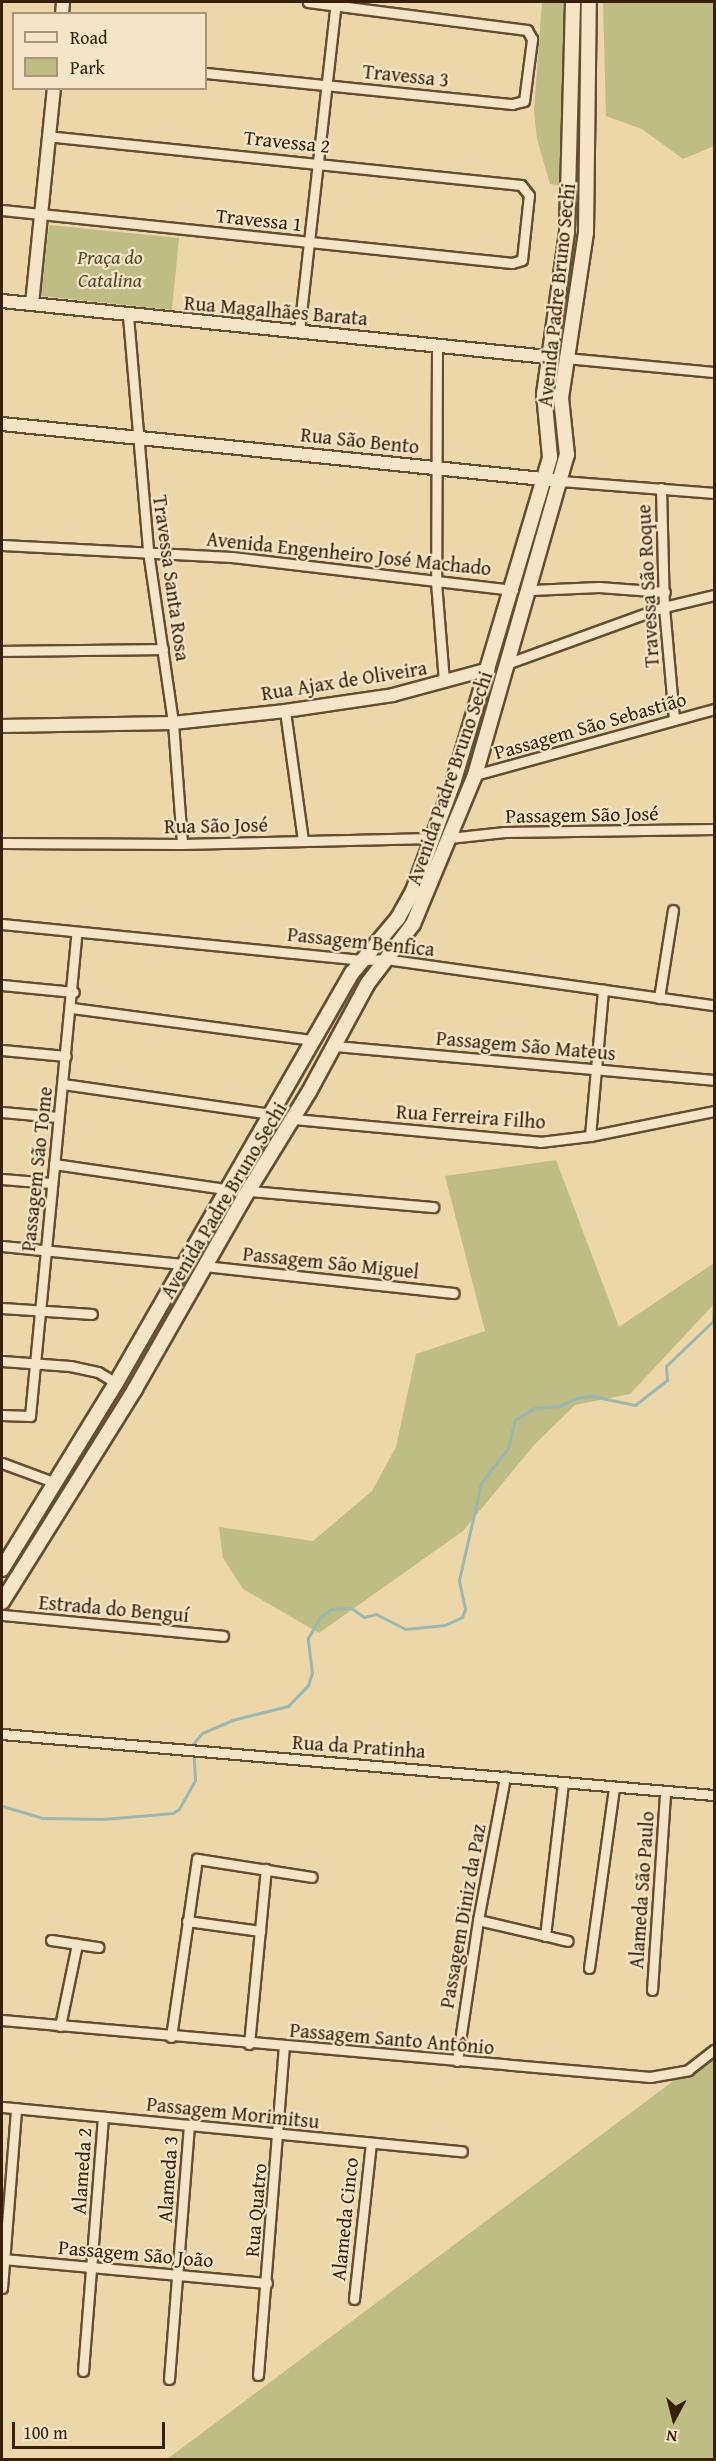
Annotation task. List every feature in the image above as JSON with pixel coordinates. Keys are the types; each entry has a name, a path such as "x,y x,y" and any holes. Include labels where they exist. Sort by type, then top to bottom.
{"main road":[{"name":"Avenida Padre Bruno Sechi","path":"2,1569 116,1383 311,1040 361,960 398,918 413,891 489,669 550,457 544,412 548,357 567,232 573,2"},
{"name":"Avenida Padre Bruno Sechi","path":"2,1602 135,1389 204,1266 294,1119 368,983 413,924 427,900 475,775 531,590 562,481 567,454 561,398 565,358 586,232 589,2"},
{"name":"Rua Ajax de Oliveira","path":"489,669 509,663"}],"street":[{"path":"299,330 320,162 336,3 308,2"},
{"name":"Travessa 3","path":"207,73 519,104 526,96 532,39 522,28 336,3"},
{"path":"32,304 54,90"},
{"name":"Travessa 2","path":"50,136 320,162 521,185 529,195 524,254 518,263 512,263"},
{"name":"Travessa 1","path":"2,210 512,263"},
{"name":"Rua Magalhães Barata","path":"2,301 128,316 299,330 548,357"},
{"name":"Travessa Santa Rosa","path":"128,316 148,551 173,723 182,844"},
{"path":"437,346 439,467 436,582 444,682"},
{"path":"565,358 714,372"},
{"name":"Rua São Bento","path":"2,424 562,481 714,493"},
{"name":"Travessa São Roque","path":"661,488 664,607 674,718"},
{"name":"Avenida Engenheiro José Machado","path":"2,545 231,556 513,590"},
{"path":"531,590 599,587 665,592"},
{"name":"Rua Ajax de Oliveira","path":"509,663 664,607 714,596"},
{"path":"2,651 163,649"},
{"name":"Rua Ajax de Oliveira","path":"2,726 173,723 285,711 393,695 489,669"},
{"name":"Passagem São Sebastião","path":"475,775 674,718 714,709"},
{"path":"285,711 303,841"},
{"name":"Passagem São José","path":"449,838 505,832 714,829"},
{"name":"Rua São José","path":"2,843 182,844 432,838"},
{"path":"659,998 673,910"},
{"name":"Passagem Benfica","path":"2,924 361,960 385,959 714,1005"},
{"name":"Passagem São Tome","path":"2,1415 28,1417 31,1410 51,1183 74,992 77,932"},
{"path":"2,985 74,992"},
{"path":"590,1136 603,990"},
{"path":"72,1008 311,1040"},
{"name":"Passagem São Mateus","path":"334,1046 714,1080"},
{"path":"2,1050 66,1056"},
{"path":"63,1084 271,1114"},
{"name":"Rua Ferreira Filho","path":"294,1119 540,1142 590,1136 714,1111"},
{"path":"2,1112 58,1117"},
{"path":"54,1164 225,1189"},
{"path":"2,1179 51,1183"},
{"path":"249,1191 434,1207"},
{"path":"2,1246 182,1264"},
{"name":"Passagem São Miguel","path":"204,1266 454,1293"},
{"path":"2,1308 92,1314"},
{"path":"2,1361 98,1372 116,1383"},
{"path":"2,1463 56,1483"},
{"name":"Estrada do Benguí","path":"2,1615 223,1636"},
{"name":"Rua da Pratinha","path":"2,1734 187,1752 714,1795"},
{"name":"Passagem Diniz da Paz","path":"457,2061 478,1920 505,1777"},
{"path":"544,1936 563,1783"},
{"path":"589,1968 614,1788"},
{"name":"Alameda São Paulo","path":"652,1990 665,1792"},
{"path":"171,2037 195,1870 200,1858 312,1877"},
{"path":"249,2044 266,1869"},
{"path":"478,1920 568,1941"},
{"path":"187,1921 260,1930"},
{"path":"51,1940 98,1947"},
{"path":"60,2026 77,1944"},
{"name":"Passagem Santo Antônio","path":"2,2020 284,2048 662,2077 687,2070 714,2050"},
{"name":"Rua Quatro","path":"258,2375 279,2134 284,2048"},
{"name":"Passagem Morimitsu","path":"2,2107 462,2151"},
{"path":"2,2288 16,2109"},
{"name":"Alameda 2","path":"83,2371 93,2268 103,2117"},
{"name":"Alameda 3","path":"169,2379 189,2126"},
{"name":"Alameda Cinco","path":"354,2299 371,2143"},
{"name":"Passagem São João","path":"3,2259 267,2283"}],"green space":[{"path":"542,2 570,2 571,188 550,184 537,139 534,111"},
{"path":"603,2 714,2 714,146 683,159 642,129 606,116"},
{"name":"Praça do Catalina","path":"49,225 179,238 172,310 41,296"},
{"path":"556,1160 619,1327 714,1263 714,1304 630,1394 575,1405 534,1445 463,1531 319,1633 243,1589 223,1558 219,1527 313,1541 372,1491 396,1447 416,1354 485,1331 445,1176"},
{"path":"714,2050 714,2459 166,2460 688,2070"}],"waterway":[{"path":"2,1806 43,1818 103,1819 173,1813 179,1809 195,1780 193,1744 202,1733 232,1720 288,1706 308,1685 312,1673 308,1638 320,1617 331,1609 351,1608 364,1617 376,1614 405,1629 445,1625 462,1617 465,1609 459,1580 481,1483 508,1448 515,1420 535,1408 559,1406 576,1398 592,1396 635,1405 667,1380 666,1366 713,1321 714,1303"}]}
